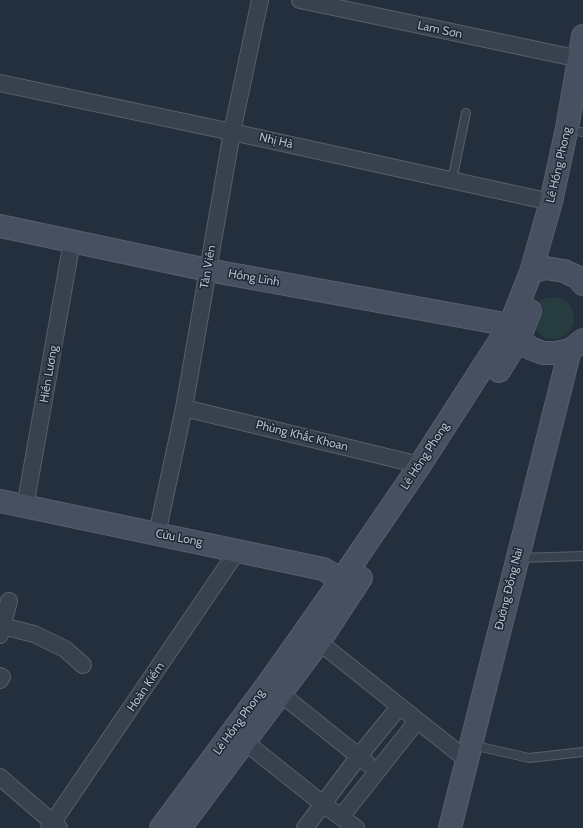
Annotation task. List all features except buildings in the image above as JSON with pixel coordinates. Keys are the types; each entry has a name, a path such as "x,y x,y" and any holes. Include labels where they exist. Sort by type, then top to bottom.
{"main road":[{"name":"Lê Hồng Phong","path":"539,270 580,59 583,36"},
{"name":"Lê Hồng Phong","path":"161,828 259,696 348,583 515,332 564,204 582,129"},
{"name":"Hồng Lĩnh","path":"0,226 515,332"},
{"path":"539,270 564,271 577,277 583,284"},
{"name":"Lê Hồng Phong","path":"180,828 319,642 348,583 420,465 515,332"},
{"path":"515,332 530,348 542,353 556,354 576,345"},
{"name":"Đường Đồng Nai","path":"450,828 516,558 576,345"},
{"name":"Cửu Long","path":"0,501 323,569 348,583"}],"street":[{"name":"Tản Viên","path":"157,534 184,408 232,132 260,0"},
{"name":"Lam Sơn","path":"300,0 580,59"},
{"name":"Nhị Hà","path":"0,83 551,202"},
{"name":"Hiền Lương","path":"25,507 72,241"},
{"name":"Phùng Khắc Khoan","path":"184,408 420,465"},
{"name":"Hoàn Kiếm","path":"54,826 238,550"},
{"path":"9,601 1,631 34,634 65,649 83,665"},
{"path":"319,642 417,721 469,753"},
{"path":"0,676 2,677 0,680"},
{"path":"280,694 376,770"},
{"path":"305,828 359,756 399,707"},
{"path":"341,817 376,770 417,721"},
{"path":"245,742 323,804 356,828"},
{"path":"0,777 54,826"}],"lane":[{"path":"452,180 466,114"},
{"path":"516,558 583,556"},
{"path":"469,753 529,758 583,752"}],"green space":[{"path":"549,297 557,297 565,300 571,306 574,318 571,330 565,336 557,339 549,339 541,336 535,330 532,322 532,314 535,306 541,300"}]}
